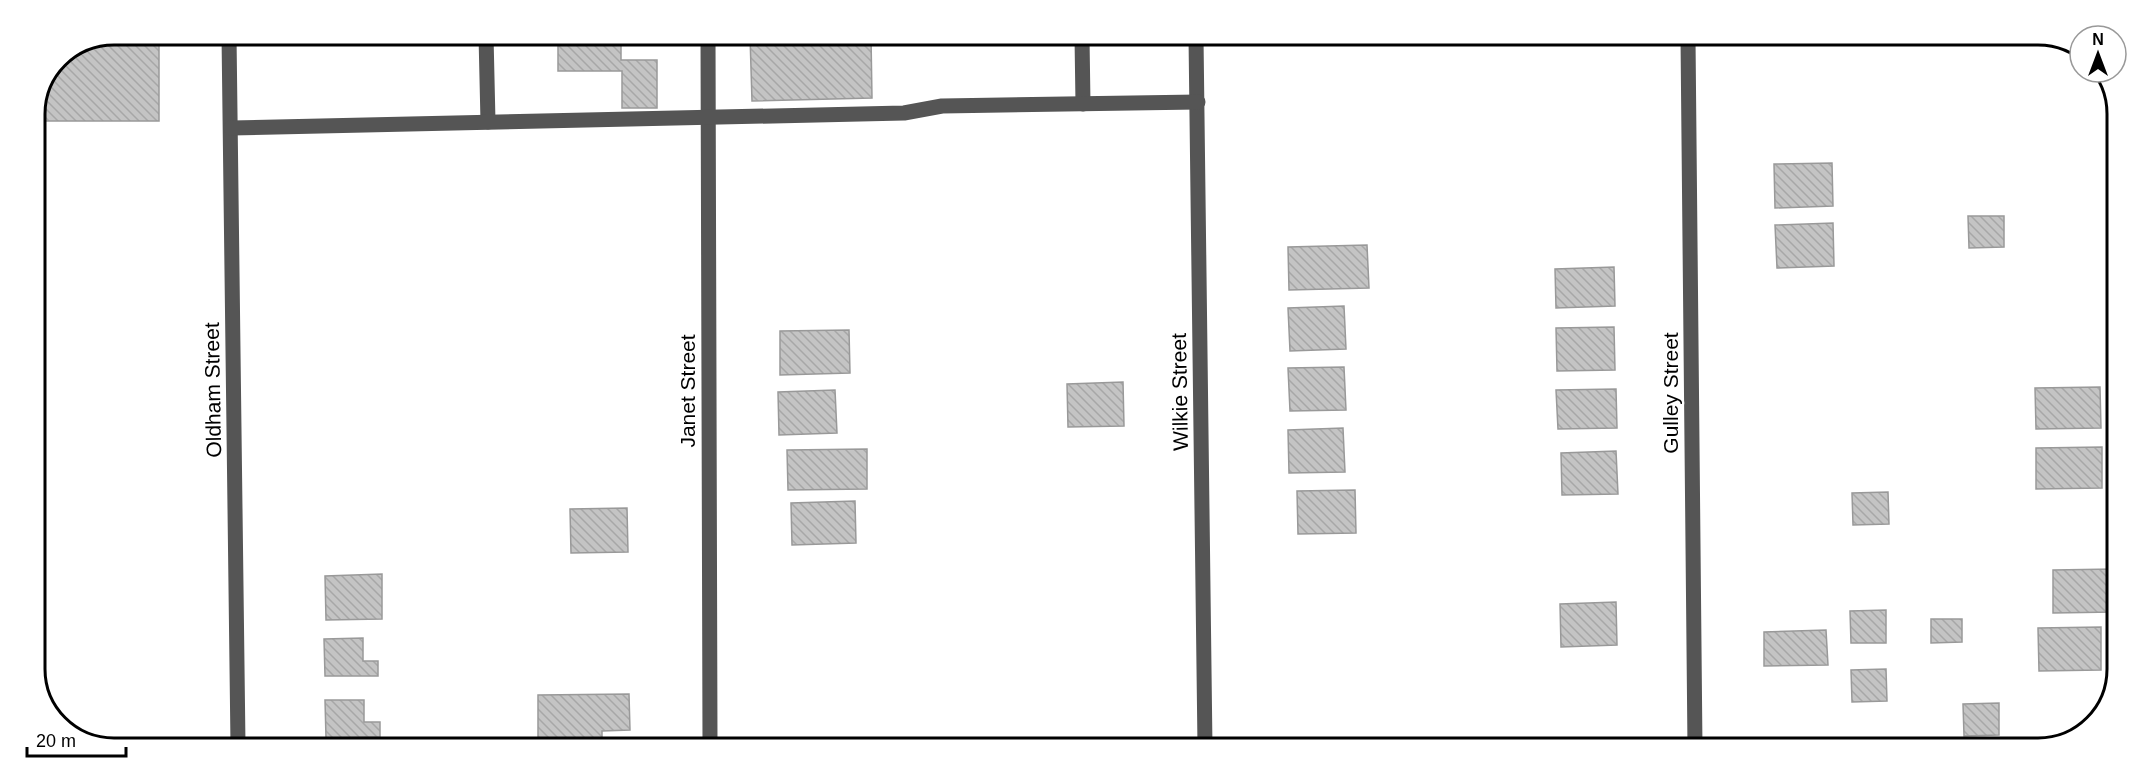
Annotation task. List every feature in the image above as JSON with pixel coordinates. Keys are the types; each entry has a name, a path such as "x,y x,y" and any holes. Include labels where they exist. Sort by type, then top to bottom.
{"street":[{"name":"Oldham Street","path":"229,45 238,738"},
{"path":"486,45 488,122"},
{"name":"Janet Street","path":"708,45 710,738"},
{"path":"1082,45 1083,104"},
{"name":"Wilkie Street","path":"1196,45 1205,738"},
{"name":"Gulley Street","path":"1688,45 1695,738"},
{"path":"231,128 904,113 942,106 1198,102"}],"building":[{"path":"114,45 159,45 159,121 45,121 46,101 50,88 65,65 88,50"},
{"path":"558,45 621,45 621,60 657,60 657,108 622,108 622,71 558,71"},
{"path":"750,45 871,45 872,98 752,101"},
{"path":"1832,163 1833,206 1775,208 1774,164"},
{"path":"1968,216 2004,216 2004,247 1969,248"},
{"path":"1833,223 1834,266 1777,268 1775,225"},
{"path":"1367,245 1369,288 1289,290 1288,247"},
{"path":"1614,267 1615,306 1556,308 1555,269"},
{"path":"1344,306 1346,349 1290,351 1288,308"},
{"path":"1614,327 1615,370 1557,371 1556,328"},
{"path":"849,330 850,373 780,375 780,331"},
{"path":"1344,367 1346,410 1290,411 1288,368"},
{"path":"1123,382 1124,426 1068,427 1067,384"},
{"path":"2100,387 2101,428 2036,429 2035,388"},
{"path":"1616,389 1617,428 1558,429 1556,390"},
{"path":"835,390 837,433 779,435 778,392"},
{"path":"1343,428 1345,472 1289,473 1288,430"},
{"path":"2102,447 2102,488 2036,489 2036,448"},
{"path":"867,449 867,489 788,490 787,450"},
{"path":"1616,451 1618,494 1562,495 1561,453"},
{"path":"1355,490 1356,533 1298,534 1297,491"},
{"path":"1888,492 1889,524 1853,525 1852,493"},
{"path":"855,501 856,543 792,545 791,503"},
{"path":"627,508 628,552 571,553 570,509"},
{"path":"2107,569 2107,612 2053,613 2053,570"},
{"path":"382,574 382,619 326,620 325,576"},
{"path":"1616,602 1617,645 1561,647 1560,604"},
{"path":"1886,610 1886,643 1851,643 1850,611"},
{"path":"1931,619 1962,619 1962,642 1931,643"},
{"path":"2101,627 2101,670 2039,671 2038,628"},
{"path":"1826,630 1828,665 1764,666 1764,632"},
{"path":"363,638 363,661 378,661 378,676 325,676 324,639"},
{"path":"1886,669 1887,701 1852,702 1851,670"},
{"path":"629,694 630,730 602,731 602,738 538,738 538,695"},
{"path":"325,700 364,700 364,722 380,722 380,737 326,738"},
{"path":"1999,703 1999,735 1964,736 1963,704"}]}
